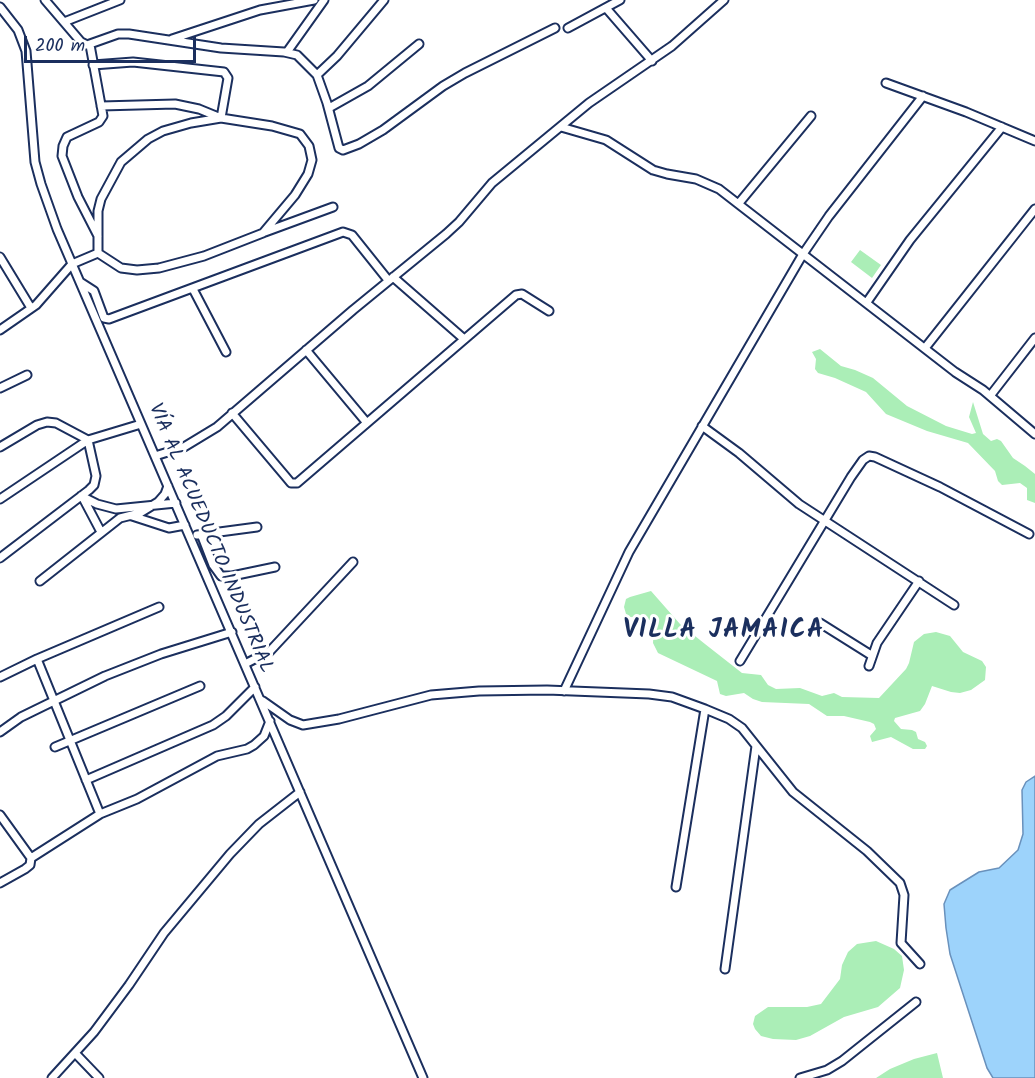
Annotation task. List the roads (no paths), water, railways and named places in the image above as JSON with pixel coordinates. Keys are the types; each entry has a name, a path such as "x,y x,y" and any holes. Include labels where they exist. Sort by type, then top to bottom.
{"street":[{"path":"45,0 81,42 90,45 122,34 221,48 286,52 300,58 317,75 340,149 352,148 383,130 465,73 555,28"},
{"path":"64,22 103,3 120,0"},
{"path":"169,39 260,10 314,0"},
{"path":"286,52 324,0"},
{"path":"317,75 337,56 384,0"},
{"path":"568,28 620,0"},
{"path":"155,456 184,447 207,434 459,222 492,183 619,81 652,61 687,34 724,0"},
{"name":"VÍA AL ACUEDUCTO INDUSTRIAL","path":"0,7 10,17 24,44 37,172 54,222 423,1078"},
{"path":"606,8 652,61"},
{"path":"329,108 368,86 420,44"},
{"path":"90,45 102,119 67,137 63,146 63,156 78,197 99,237"},
{"path":"93,64 133,62 224,72 228,78 221,118"},
{"path":"886,83 1035,141"},
{"path":"564,691 629,552 802,254 923,96"},
{"path":"101,106 175,104 199,109 221,118 272,126 300,134 309,146 312,160 308,174 295,195 263,233"},
{"path":"739,203 811,116"},
{"path":"98,254 98,211 101,199 121,162 131,152 163,131 190,123 221,118"},
{"path":"561,127 606,140 644,165 661,172 710,183 990,396 1035,434"},
{"path":"867,302 910,240 1002,127"},
{"path":"98,254 121,268 137,270 159,268 204,256 333,207"},
{"path":"925,348 1035,209"},
{"path":"80,282 93,291 106,319 193,289 343,232 351,235 391,279 464,339"},
{"path":"0,330 31,308 51,290 72,264 98,254"},
{"path":"0,257 31,308"},
{"path":"193,289 226,352"},
{"path":"232,413 294,484 518,294 535,301 549,311"},
{"path":"990,396 1035,338"},
{"path":"306,350 367,423"},
{"path":"0,388 27,375"},
{"path":"0,447 28,429 47,422 56,423 88,440"},
{"path":"0,499 88,440 141,424"},
{"path":"702,426 739,453 788,495 954,604"},
{"path":"0,558 81,496 96,481 88,440"},
{"path":"740,661 859,464 866,457 872,456 940,487 1029,534"},
{"path":"40,581 101,532 127,515 140,513 151,507 162,498 168,486"},
{"path":"81,496 127,515 170,528 185,525"},
{"path":"81,496 101,532"},
{"path":"116,509 176,503"},
{"path":"190,536 256,528"},
{"path":"201,534 213,565 221,576 232,576 275,567"},
{"path":"245,664 270,651 353,562"},
{"path":"869,666 878,643 919,581"},
{"path":"0,677 159,608"},
{"path":"820,623 872,655"},
{"path":"0,732 16,720 54,701 147,659 232,632"},
{"path":"37,659 100,814"},
{"path":"55,747 200,686"},
{"path":"86,780 213,725 226,716 255,687"},
{"path":"261,700 283,716 303,725 339,719 431,695 479,691 564,691 661,695 705,709 735,722 793,792 867,851 900,883 904,896 902,943 920,964"},
{"path":"676,887 705,709"},
{"path":"31,858 52,847 100,814 138,799 217,756 247,749 260,742 270,721"},
{"path":"725,969 756,746"},
{"path":"52,1078 94,1032 164,933 222,862 248,833 300,792"},
{"path":"0,815 31,858 30,864 25,869 0,883"},
{"path":"800,1078 827,1070 842,1061 916,1002"},
{"path":"75,1053 99,1078"}],"water":[{"path":"1035,776 1035,1078 993,1078 987,1068 950,954 944,904 950,890 979,872 999,868 1018,850 1023,834 1022,790 1026,782"}],"district":[{"name":"VILLA JAMAICA","path":"724,633"}]}
